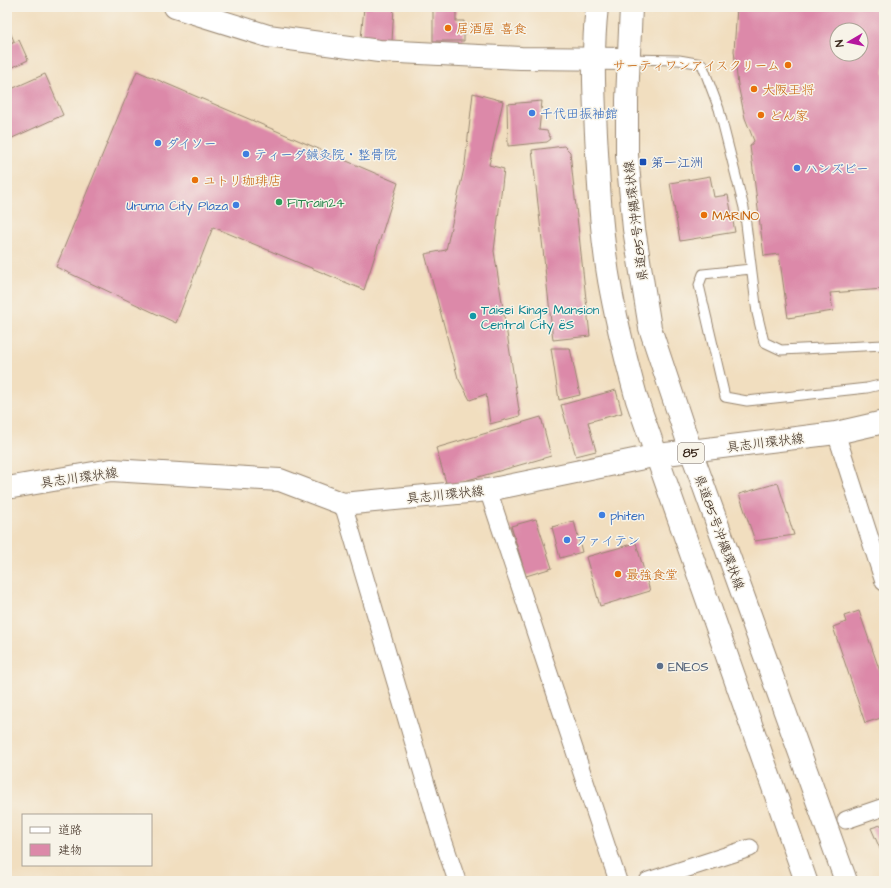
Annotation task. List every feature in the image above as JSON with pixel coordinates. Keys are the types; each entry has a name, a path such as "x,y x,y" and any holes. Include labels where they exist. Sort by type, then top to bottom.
{"main road":[{"path":"175,7 268,36 379,51 521,58 628,59"},
{"name":"85","path":"597,7 595,58 598,176 603,238 611,290 622,344 637,400 658,455 806,881"},
{"name":"県道85号沖縄環状線","path":"631,7 628,59 627,155 634,229 650,328 691,451 846,881"},
{"name":"具志川環状線","path":"7,488 111,470 280,480 343,504 488,490 658,455 836,434 884,422"}],"street":[{"path":"836,434 884,582"},
{"path":"488,490 618,881"},
{"path":"343,504 436,820 457,881"},
{"path":"846,820 884,807"},
{"path":"648,881 750,848"}],"lane":[{"path":"628,59 679,60 702,64 719,109 744,208 757,313 764,342 781,350 884,345"},
{"path":"751,269 703,274 699,285 725,397 747,401 884,384"}],"building":[{"path":"364,7 394,7 392,41 361,39"},
{"path":"433,7 456,7 456,21 464,21 464,41 433,41"},
{"path":"737,7 884,7 884,289 830,293 833,311 788,318 779,254 764,256 750,146 754,141 745,118 738,85 734,51"},
{"path":"7,25 14,41 7,45"},
{"path":"19,40 28,60 7,70 7,46"},
{"name":"Uruma City Plaza","path":"137,71 398,183 364,290 213,227 176,323 56,267"},
{"path":"45,74 63,115 10,139 7,133 7,91"},
{"name":"Taisei Kings Mansion Central City ëS","path":"473,93 503,101 489,165 504,169 494,251 520,416 490,424 486,394 470,400 458,378 425,254 446,250 465,164"},
{"path":"542,101 539,130 547,131 551,139 547,142 508,146 507,104"},
{"path":"564,146 570,152 590,336 553,340 532,150"},
{"name":"MARINO","path":"710,176 714,197 728,195 735,232 680,241 670,183"},
{"path":"551,348 570,348 580,395 559,400"},
{"path":"616,390 622,413 588,422 596,451 576,456 561,405"},
{"path":"541,417 551,456 447,486 436,448"},
{"path":"778,483 794,535 755,541 739,494"},
{"path":"536,519 552,568 526,576 511,526"},
{"name":"ファイテン","path":"574,521 582,552 560,558 552,527"},
{"name":"最強食堂","path":"636,543 650,591 600,606 586,557"},
{"path":"859,611 884,683 884,726 881,718 865,723 833,627 846,622 844,616"},
{"path":"884,824 884,858 871,828"}],"place":[{"name":"居酒屋 喜食","path":"448,28"},
{"name":"サーティワンアイスクリーム","path":"788,65"},
{"name":"大阪王将","path":"754,89"},
{"name":"千代田振袖館","path":"532,113"},
{"name":"どん家","path":"761,115"},
{"name":"ダイソー","path":"158,143"},
{"name":"ティーダ鍼灸院・整骨院","path":"246,154"},
{"name":"第一江洲","path":"643,162"},
{"name":"ハンズビー","path":"797,168"},
{"name":"ユトリ珈琲店","path":"195,180"},
{"name":"FITrain24","path":"279,202"},
{"name":"Uruma City Plaza","path":"236,205"},
{"name":"MARINO","path":"704,215"},
{"name":"Taisei Kings Mansion Central City ëS","path":"473,316"},
{"name":"phiten","path":"602,515"},
{"name":"ファイテン","path":"567,540"},
{"name":"最強食堂","path":"618,574"},
{"name":"ENEOS","path":"660,666"}]}
